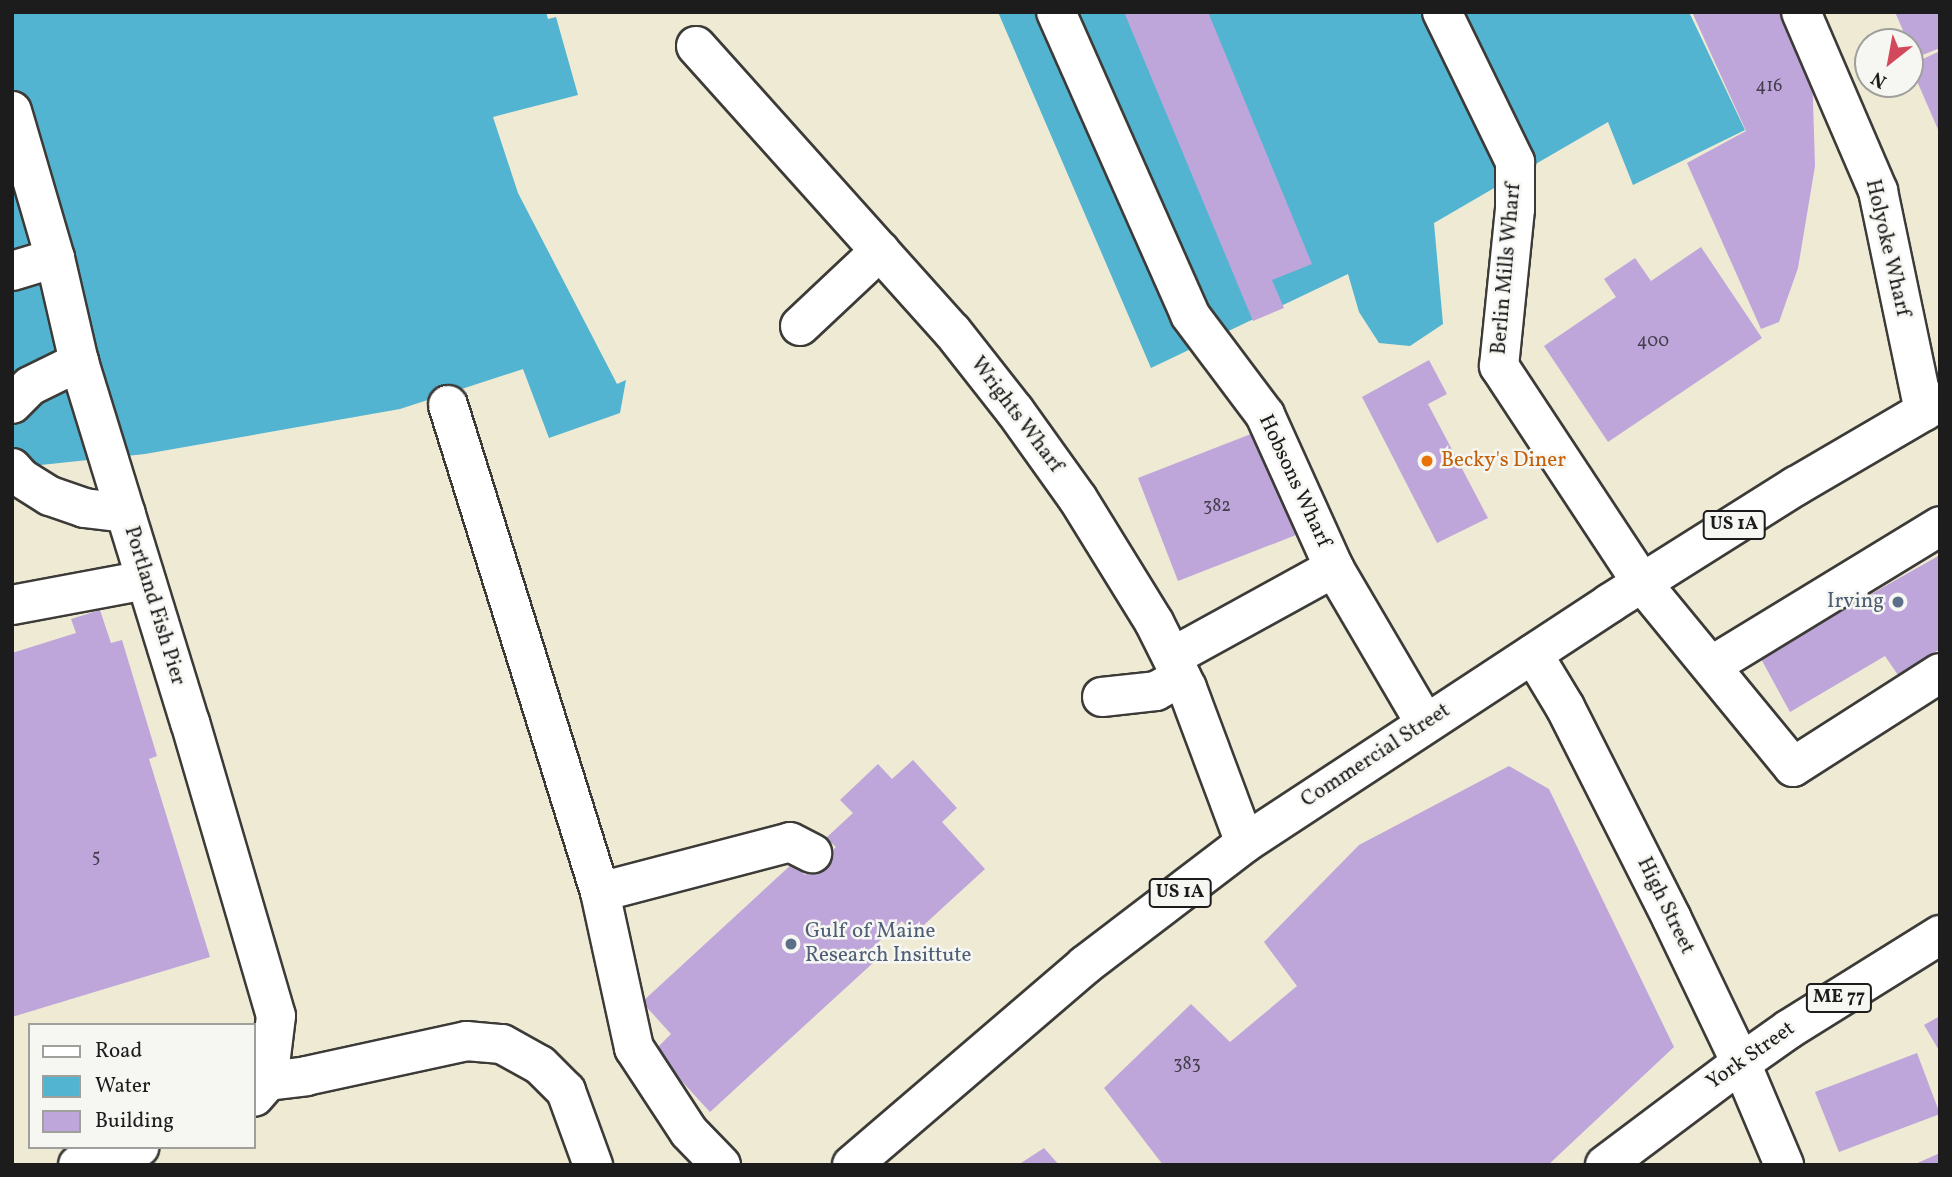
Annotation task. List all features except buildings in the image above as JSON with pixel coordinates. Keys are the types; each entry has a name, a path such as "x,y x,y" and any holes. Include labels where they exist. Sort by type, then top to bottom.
{"main road":[{"name":"Hobsons Wharf","path":"1056,12 1190,314 1265,415 1334,568 1426,723"},
{"name":"Berlin Mills Wharf","path":"1442,12 1515,162 1516,209 1499,366 1643,583 1793,767 1940,673"},
{"name":"Holyoke Wharf","path":"1801,12 1878,191 1932,407"},
{"name":"Wrights Wharf","path":"696,46 952,331 1078,499 1118,560 1176,667 1245,843"},
{"name":"Portland Fish Pier","path":"12,111 55,258 79,362 276,1016 261,1089"},
{"path":"800,326 880,251"},
{"path":"12,271 55,258"},
{"path":"12,404 30,386 79,362"},
{"path":"448,405 600,892 634,1048 689,1132 721,1165"},
{"name":"Commercial Street","path":"857,1163 1085,965 1245,843 1643,583 1796,486 1932,407"},
{"path":"12,468 21,478 50,496 84,508 126,513"},
{"path":"1711,666 1940,526"},
{"path":"1102,697 1156,691 1176,667 1334,568"},
{"path":"12,605 146,580"},
{"name":"High Street","path":"1532,654 1565,706 1741,1063 1784,1165"},
{"path":"600,892 790,842 812,853"},
{"name":"York Street","path":"1605,1165 1788,1028 1940,935"},
{"path":"261,1089 306,1076 466,1041 502,1044 541,1065 566,1091 593,1165"},
{"path":"78,1165 132,1149"}],"water":[{"path":"12,12 546,12 548,19 556,17 578,95 493,117 518,193 617,384 626,380 620,413 549,438 523,369 400,409 145,454 12,468"},
{"path":"998,12 1689,12 1745,130 1633,185 1608,122 1434,223 1443,324 1410,346 1379,343 1359,312 1348,274 1151,368"}],"place":[{"name":"Becky's Diner","path":"1427,461"},
{"name":"Irving","path":"1898,602"},
{"name":"Gulf of Maine Research Insittute","path":"791,944"}]}
